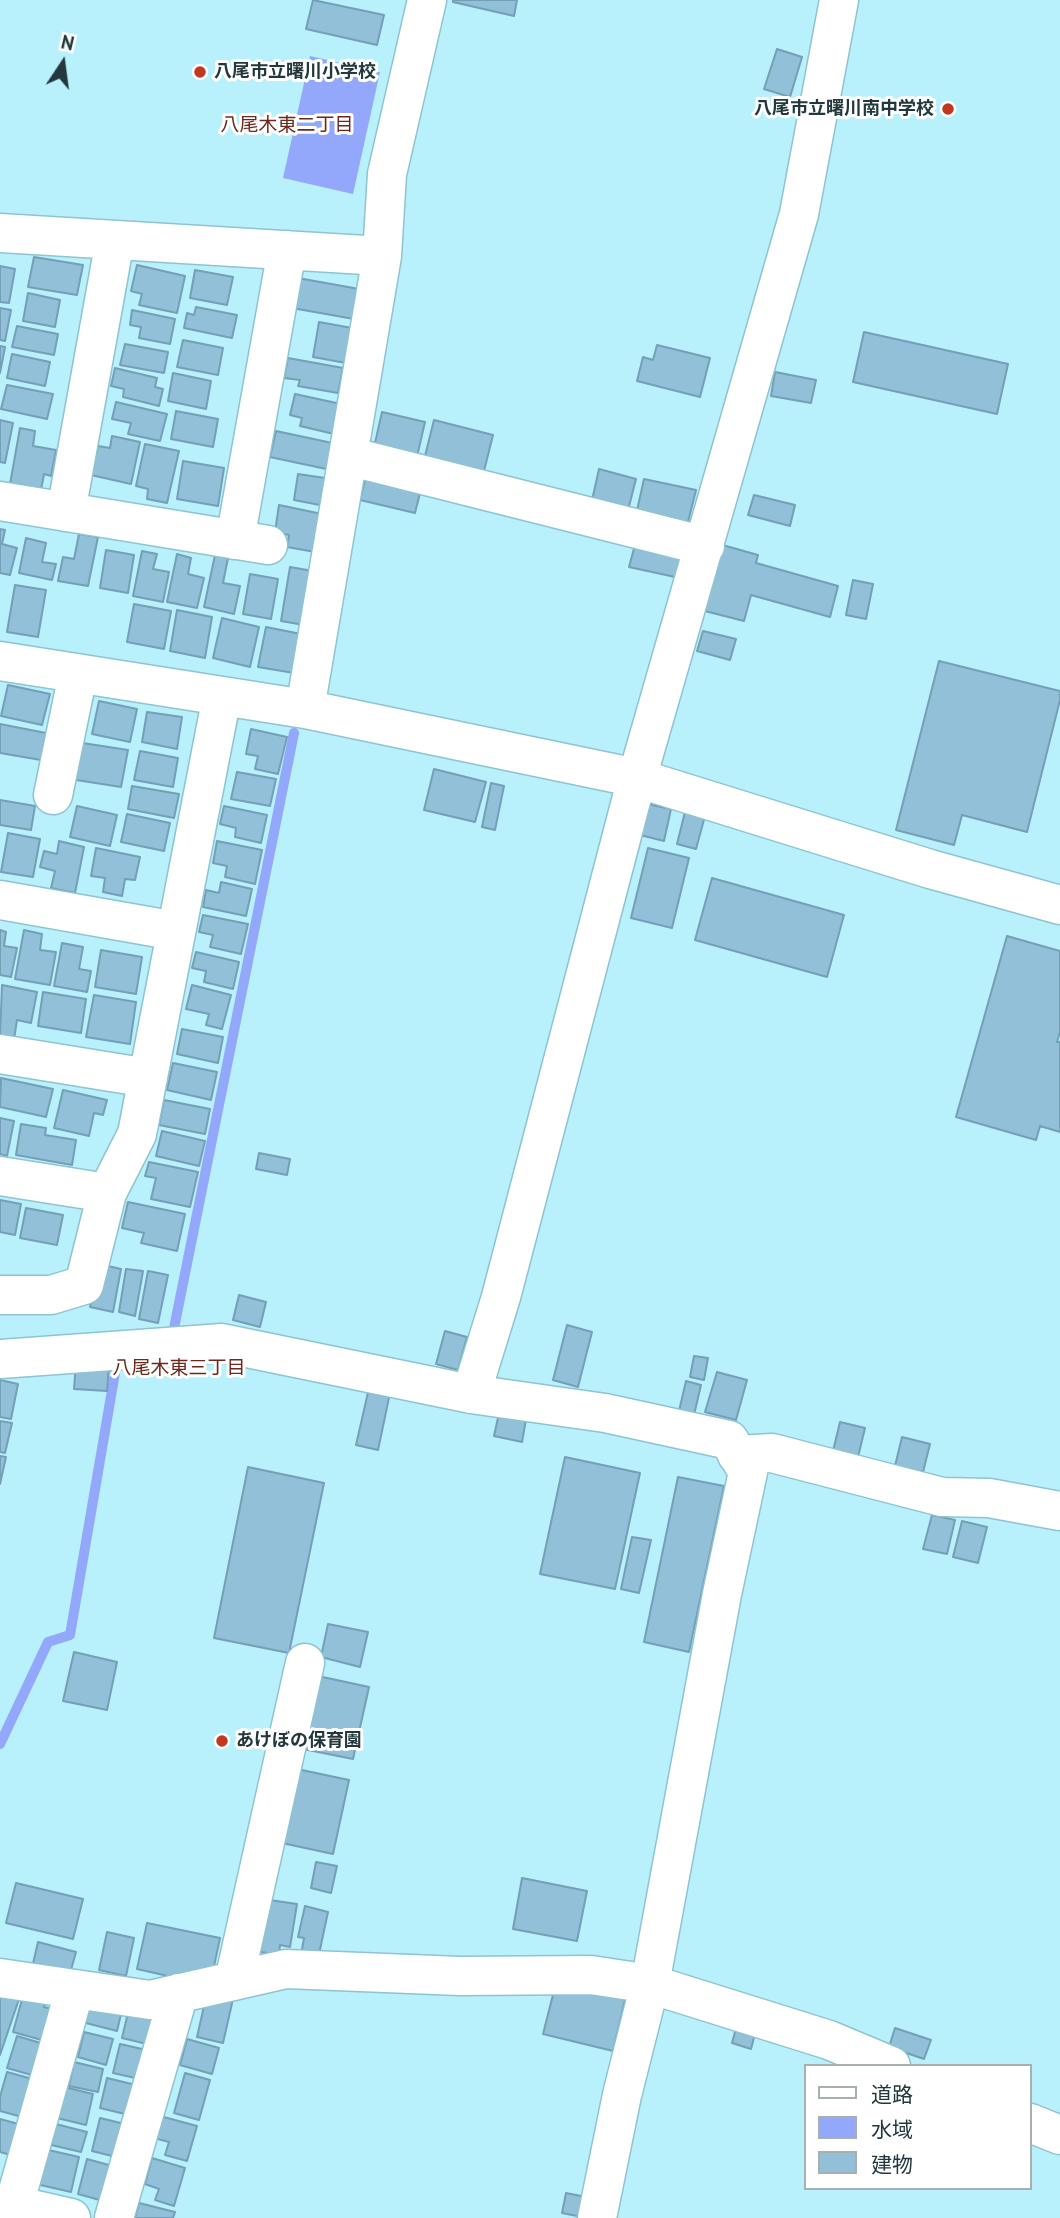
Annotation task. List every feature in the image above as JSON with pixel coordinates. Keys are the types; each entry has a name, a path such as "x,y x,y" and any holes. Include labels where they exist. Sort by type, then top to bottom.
{"street":[{"path":"305,709 382,256 387,174 426,0"},
{"path":"471,1394 502,1297 637,778 799,214 839,0"},
{"path":"0,233 382,256"},
{"path":"66,512 115,240"},
{"path":"0,501 251,543 287,250"},
{"path":"348,456 705,546"},
{"path":"0,661 305,709 637,778 930,869 1060,905"},
{"path":"53,795 78,674"},
{"path":"0,1295 51,1294 84,1285 107,1193 137,1134 222,696"},
{"path":"0,900 176,931"},
{"path":"0,1055 148,1078"},
{"path":"0,1176 107,1193"},
{"path":"0,1359 222,1343 471,1394 605,1413 729,1440 748,1472 722,1594 650,1983 622,2095 597,2218"},
{"path":"737,1455 772,1453 942,1497 989,1498 1060,1511"},
{"path":"234,1981 305,1662"},
{"path":"0,1978 150,2000 286,1969 460,1976 591,1975 650,1983 829,2040 886,2064"},
{"path":"71,2218 13,2205 75,1989"},
{"path":"114,2218 179,1993"},
{"path":"1032,2124 1060,2135"}],"water":[{"path":"310,56 380,72 353,194 283,178"}],"building":[{"path":"313,0 384,15 377,45 306,29"},
{"path":"453,0 517,0 514,16"},
{"path":"777,49 802,57 790,97 764,89"},
{"path":"34,257 83,265 77,295 28,287"},
{"path":"137,265 185,276 177,313 139,305 142,294 131,291"},
{"path":"0,266 15,269 9,303 0,302"},
{"path":"195,270 233,277 227,305 190,298"},
{"path":"298,278 359,289 354,319 292,308"},
{"path":"28,293 60,300 55,327 23,321"},
{"path":"196,307 237,315 232,338 184,328 187,313 194,315"},
{"path":"0,308 11,310 5,341 0,340"},
{"path":"132,310 175,319 170,344 139,338 141,327 130,325"},
{"path":"319,322 352,328 346,363 313,357"},
{"path":"17,326 58,334 54,355 12,347"},
{"path":"864,332 1008,364 997,414 853,382"},
{"path":"183,340 223,348 218,375 177,367"},
{"path":"125,344 168,352 164,373 120,365"},
{"path":"657,345 710,358 700,397 637,381 643,357 653,360"},
{"path":"0,346 5,347 0,373"},
{"path":"12,354 50,362 45,386 7,378"},
{"path":"288,358 343,368 338,393 298,386 300,380 284,378"},
{"path":"115,368 157,378 155,387 163,389 159,406 123,397 124,389 111,386"},
{"path":"775,372 816,380 811,403 771,396"},
{"path":"173,373 211,381 206,409 168,401"},
{"path":"7,385 53,394 47,419 1,409"},
{"path":"295,394 341,404 334,434 300,426 302,418 290,415"},
{"path":"116,402 167,414 160,441 128,434 131,423 112,419"},
{"path":"176,411 218,419 213,447 171,439"},
{"path":"382,412 425,422 416,461 373,452"},
{"path":"0,420 13,423 5,463 0,462"},
{"path":"434,420 493,435 484,471 425,456"},
{"path":"20,428 35,431 33,446 56,450 51,476 44,474 41,490 10,484"},
{"path":"276,431 337,444 331,470 270,457"},
{"path":"112,436 140,442 131,484 91,475 98,446 110,448"},
{"path":"145,444 179,451 167,503 147,499 148,489 136,486"},
{"path":"183,461 224,468 218,506 177,499"},
{"path":"599,469 636,479 627,514 591,505"},
{"path":"367,472 422,485 415,513 360,500"},
{"path":"298,474 325,478 320,505 294,500"},
{"path":"644,479 696,490 687,526 636,515"},
{"path":"754,495 795,505 790,526 748,515"},
{"path":"279,505 322,514 315,552 287,547 289,535 275,532"},
{"path":"0,529 5,530 2,544 17,548 10,575 0,573"},
{"path":"79,534 98,537 88,586 58,581 63,557 74,559"},
{"path":"26,538 46,543 42,562 56,564 52,580 19,573"},
{"path":"636,541 682,552 675,577 629,567"},
{"path":"719,544 758,555 756,563 838,586 830,617 751,595 744,621 701,610"},
{"path":"106,550 134,555 128,593 100,588"},
{"path":"142,551 157,554 153,569 169,572 163,602 133,596"},
{"path":"177,554 191,558 188,574 204,578 197,608 167,602"},
{"path":"215,555 228,558 223,583 240,586 234,614 204,607"},
{"path":"290,567 313,571 304,625 281,621"},
{"path":"250,574 278,579 271,619 243,614"},
{"path":"853,580 873,584 866,619 846,615"},
{"path":"15,585 46,590 38,637 7,632"},
{"path":"134,604 171,611 164,649 127,642"},
{"path":"177,610 212,617 205,658 170,651"},
{"path":"222,618 259,627 250,667 213,658"},
{"path":"266,627 301,634 294,673 258,667"},
{"path":"703,631 736,639 730,660 697,651"},
{"path":"939,661 1060,691 1027,832 962,815 954,845 896,830"},
{"path":"8,685 50,694 42,725 1,716"},
{"path":"99,701 137,709 130,742 92,734"},
{"path":"147,712 182,717 177,749 142,742"},
{"path":"0,724 46,733 41,760 0,753"},
{"path":"251,729 287,737 278,774 255,769 258,756 246,754"},
{"path":"76,742 128,750 121,787 70,779"},
{"path":"140,751 178,758 173,787 134,780"},
{"path":"434,769 486,782 475,822 424,810"},
{"path":"237,772 276,779 270,806 231,799"},
{"path":"491,783 504,786 495,830 482,827"},
{"path":"132,786 179,794 174,818 128,809"},
{"path":"0,800 35,806 31,830 0,825"},
{"path":"647,804 671,809 664,841 640,835"},
{"path":"77,806 117,815 110,846 70,837"},
{"path":"224,806 267,815 261,843 235,837 236,828 220,824"},
{"path":"685,812 705,816 696,849 677,844"},
{"path":"127,814 170,823 164,851 121,842"},
{"path":"8,833 40,839 33,877 1,872"},
{"path":"59,841 84,847 75,893 51,888 55,871 40,867 44,851 57,854"},
{"path":"217,841 262,850 255,884 225,877 227,866 213,863"},
{"path":"96,848 140,857 135,880 125,879 122,896 103,892 105,878 91,876"},
{"path":"648,848 689,858 672,928 631,918"},
{"path":"712,878 844,915 827,977 695,940"},
{"path":"221,882 252,889 246,916 203,907 206,890 219,893"},
{"path":"203,915 248,924 241,954 210,947 213,935 199,932"},
{"path":"0,930 6,932 4,946 17,948 11,977 0,975"},
{"path":"24,930 42,934 40,950 56,952 50,985 15,979"},
{"path":"1007,936 1060,951 1060,1032 1057,1042 1060,1042 1060,1132 1040,1126 1036,1140 956,1117"},
{"path":"62,943 83,947 79,969 91,971 87,992 54,986"},
{"path":"101,950 142,957 136,994 95,987"},
{"path":"196,952 239,962 233,989 204,982 206,971 192,968"},
{"path":"2,985 37,992 31,1023 17,1020 14,1039 0,1036"},
{"path":"192,985 231,995 222,1029 206,1025 209,1014 186,1009"},
{"path":"43,992 86,999 81,1033 38,1026"},
{"path":"94,995 136,1002 130,1044 86,1037"},
{"path":"182,1029 223,1037 218,1063 177,1054"},
{"path":"173,1063 217,1072 211,1100 167,1090"},
{"path":"1,1078 53,1089 46,1117 0,1107"},
{"path":"63,1090 107,1100 103,1115 94,1113 89,1136 54,1128"},
{"path":"164,1100 210,1109 205,1134 159,1125"},
{"path":"0,1118 14,1121 7,1156 0,1154"},
{"path":"21,1124 46,1128 45,1135 76,1140 72,1165 16,1155"},
{"path":"162,1131 205,1141 199,1166 156,1156"},
{"path":"259,1153 290,1159 287,1175 256,1169"},
{"path":"149,1162 198,1172 190,1207 151,1199 156,1178 145,1176"},
{"path":"0,1200 21,1204 15,1235 0,1232"},
{"path":"128,1202 185,1214 177,1251 141,1243 144,1233 122,1228"},
{"path":"26,1208 63,1215 57,1245 20,1238"},
{"path":"99,1264 121,1269 113,1312 90,1307"},
{"path":"126,1269 143,1271 135,1316 119,1312"},
{"path":"148,1271 168,1275 158,1323 139,1319"},
{"path":"239,1295 266,1302 260,1327 233,1320"},
{"path":"567,1325 592,1332 578,1387 553,1380"},
{"path":"445,1331 467,1337 458,1370 436,1364"},
{"path":"694,1356 708,1358 704,1380 690,1377"},
{"path":"76,1364 109,1366 107,1391 74,1389"},
{"path":"717,1372 747,1380 736,1420 705,1412"},
{"path":"0,1380 18,1384 11,1419 0,1417"},
{"path":"686,1381 701,1385 694,1415 679,1411"},
{"path":"369,1388 390,1393 378,1450 356,1445"},
{"path":"499,1413 526,1419 522,1442 494,1436"},
{"path":"0,1421 12,1423 5,1453 0,1452"},
{"path":"840,1422 865,1428 858,1457 833,1451"},
{"path":"902,1437 930,1444 923,1472 895,1466"},
{"path":"0,1456 6,1457 0,1484"},
{"path":"565,1457 640,1473 615,1589 540,1574"},
{"path":"248,1467 324,1483 289,1653 214,1638"},
{"path":"678,1477 724,1486 689,1652 644,1642"},
{"path":"932,1515 955,1520 947,1554 923,1549"},
{"path":"962,1521 987,1527 978,1563 953,1557"},
{"path":"632,1537 651,1540 639,1593 621,1589"},
{"path":"328,1624 368,1632 360,1667 321,1657"},
{"path":"74,1652 117,1662 107,1710 63,1701"},
{"path":"318,1676 369,1687 353,1759 303,1749"},
{"path":"297,1769 349,1780 333,1854 282,1843"},
{"path":"316,1862 337,1866 331,1893 311,1888"},
{"path":"522,1878 587,1891 577,1941 513,1929"},
{"path":"16,1883 83,1899 73,1939 6,1923"},
{"path":"263,1899 297,1904 290,1947 280,1945 279,1955 255,1951"},
{"path":"305,1906 328,1912 318,1959 301,1955 304,1938 298,1937"},
{"path":"147,1923 220,1938 213,1971 168,1976 137,1969"},
{"path":"107,1932 134,1938 126,1976 99,1970"},
{"path":"38,1942 76,1952 69,1977 32,1968"},
{"path":"556,1983 625,2000 613,2051 543,2034"},
{"path":"25,1989 47,1995 44,2007 58,2010 49,2042 13,2032"},
{"path":"0,1992 19,1999 0,2055"},
{"path":"207,1993 233,1999 223,2043 197,2037"},
{"path":"88,1997 123,2006 117,2031 82,2022"},
{"path":"130,2004 155,2010 147,2044 122,2038"},
{"path":"738,2021 757,2026 751,2049 732,2043"},
{"path":"895,2028 931,2040 924,2059 889,2047"},
{"path":"84,2032 113,2039 106,2065 78,2057"},
{"path":"17,2036 44,2044 35,2076 7,2068"},
{"path":"187,2039 219,2048 212,2074 180,2065"},
{"path":"120,2044 151,2051 144,2080 113,2073"},
{"path":"74,2062 103,2069 98,2092 69,2086"},
{"path":"7,2072 36,2080 26,2118 0,2111 0,2097"},
{"path":"185,2073 210,2080 199,2120 174,2113"},
{"path":"107,2078 136,2085 129,2115 100,2108"},
{"path":"64,2087 93,2094 86,2125 57,2118"},
{"path":"160,2116 197,2126 187,2161 165,2155 169,2142 154,2138"},
{"path":"100,2118 129,2125 112,2156 92,2151"},
{"path":"0,2119 22,2125 14,2156 0,2152"},
{"path":"52,2123 87,2132 81,2152 47,2144"},
{"path":"44,2149 79,2157 71,2192 36,2184"},
{"path":"152,2158 185,2168 174,2206 155,2200 159,2189 145,2184"},
{"path":"87,2159 116,2167 107,2202 78,2194"},
{"path":"566,2193 586,2197 582,2217 562,2213"},
{"path":"139,2203 175,2212 173,2218 135,2218"}],"waterway":[{"path":"172,1338 294,733"},
{"path":"0,1744 48,1642 70,1635 116,1367"}],"place":[{"name":"八尾市立曙川小学校","path":"200,72"},
{"name":"八尾市立曙川南中学校","path":"948,109"},
{"name":"あけぼの保育園","path":"222,1741"}],"district":[{"name":"八尾木東二丁目","path":"287,126"},
{"name":"八尾木東三丁目","path":"179,1369"}]}
